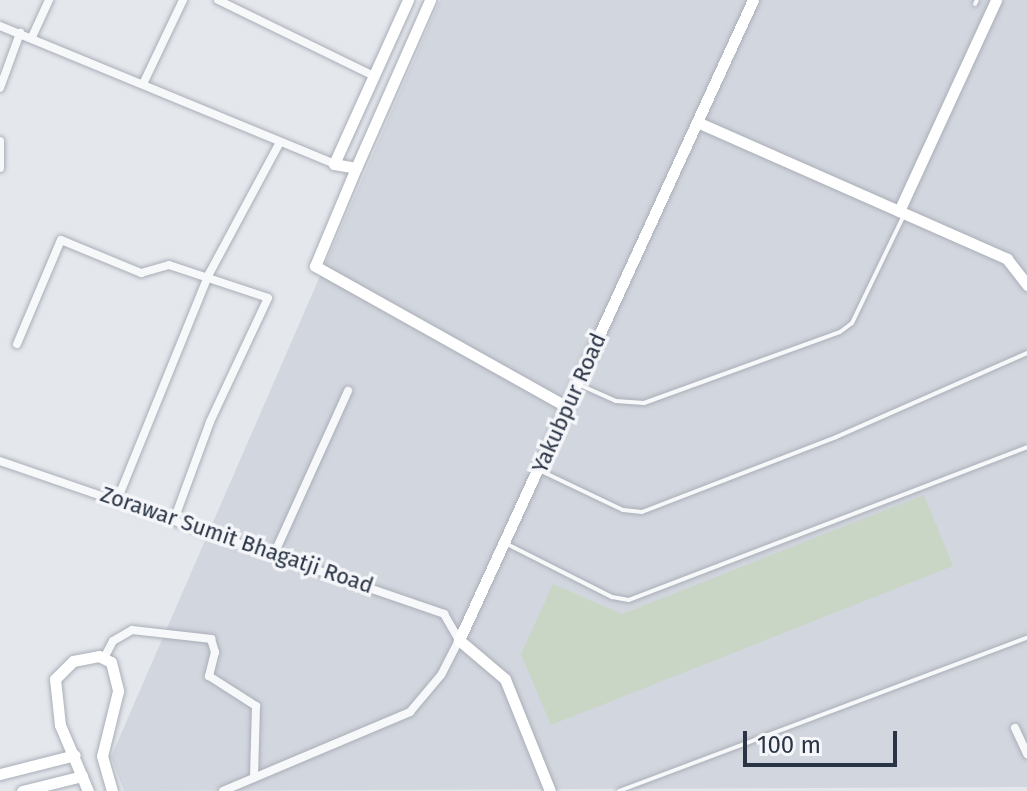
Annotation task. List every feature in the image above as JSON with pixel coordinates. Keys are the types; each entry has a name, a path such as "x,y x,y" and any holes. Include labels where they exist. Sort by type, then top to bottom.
{"street":[{"path":"32,37 49,0"},
{"path":"143,84 183,0"},
{"path":"218,0 374,76"},
{"path":"334,164 408,0"},
{"path":"430,0 315,266 566,406"},
{"name":"Yakubpur Road","path":"459,640 753,0"},
{"path":"902,212 996,0"},
{"path":"0,26 334,164 356,168"},
{"path":"0,88 20,33"},
{"path":"697,122 1007,259 1027,285"},
{"path":"0,141 0,168"},
{"path":"118,498 209,274 280,142"},
{"path":"17,344 61,240 141,273 162,265 209,274 268,298 210,422 175,517"},
{"path":"275,552 348,391"},
{"name":"Zorawar Sumit Bhagatji Road","path":"0,461 175,517 444,614 459,640"},
{"path":"104,658 113,641 132,630 211,639 215,652 209,676 256,706 254,777"},
{"path":"223,791 396,722 441,675 459,640 505,679 550,791"},
{"path":"88,791 60,725 55,679 73,661 104,658"},
{"path":"104,658 117,674 118,691 102,756 112,791"},
{"path":"1015,728 1027,754"},
{"path":"0,774 75,755"},
{"path":"22,791 82,776"}],"lane":[{"path":"578,384 616,401 644,403 840,332 852,323 902,212"},
{"path":"539,470 623,510 642,512 836,437 1027,353"},
{"path":"505,543 612,597 649,597 1027,447"},
{"path":"619,791 1027,638"}],"shaded area":[{"path":"440,0 1027,0 1027,787 124,791 111,757"}],"green space":[{"path":"924,495 953,566 551,725 521,654 553,584 622,614"}]}
